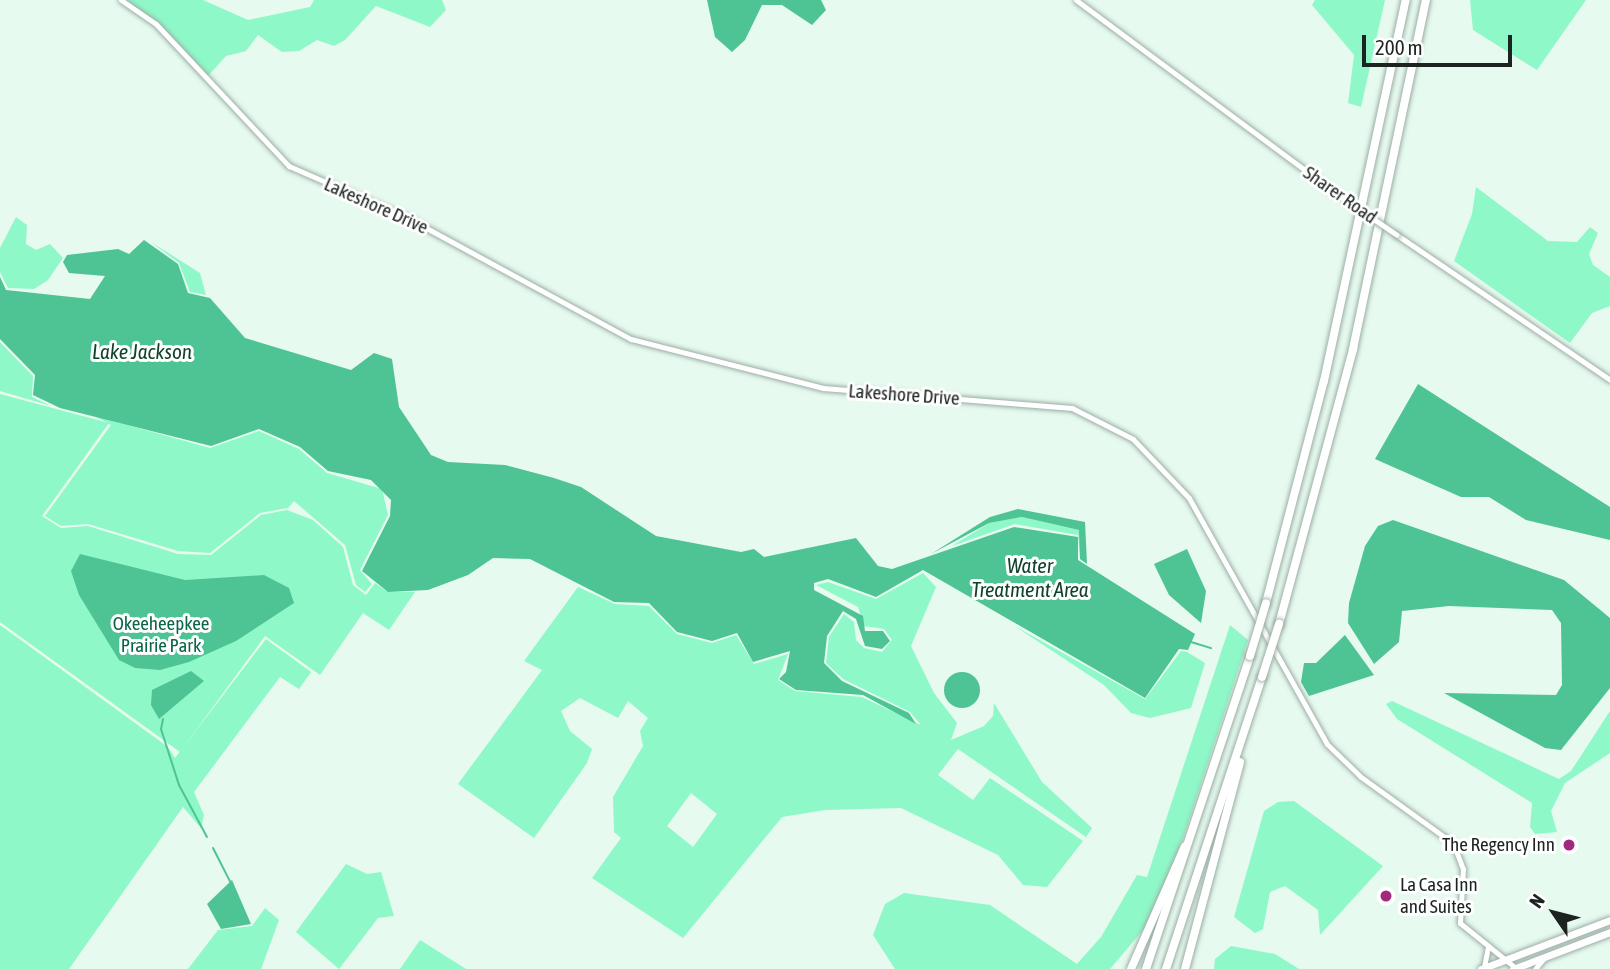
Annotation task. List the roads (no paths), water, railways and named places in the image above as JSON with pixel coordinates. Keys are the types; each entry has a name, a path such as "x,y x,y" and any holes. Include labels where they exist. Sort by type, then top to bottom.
{"highway":[{"path":"1146,969 1196,825 1266,603 1324,381 1406,0"},
{"path":"1166,969 1279,624 1353,349 1426,0"},
{"path":"1185,969 1238,778 1241,746"},
{"path":"1131,969 1196,825"}],"main road":[{"path":"1483,968 1503,958 1606,921 1607,933 1515,969"}],"street":[{"name":"Lakeshore Drive","path":"121,0 156,24 289,166 406,217 631,339 823,387 1072,408 1126,434 1157,459 1189,498 1327,744 1361,778 1453,843 1463,869 1460,923 1515,969"},
{"name":"Sharer Road","path":"1076,0 1348,201 1610,380"},
{"path":"1483,968 1488,947"},
{"path":"1535,969 1549,954"}],"water":[{"path":"707,0 821,0 826,10 812,25 782,5 762,5 745,40 732,52 715,37"},
{"name":"Lake Jackson","path":"144,240 178,264 188,293 210,298 245,338 351,370 374,353 392,359 399,407 431,455 448,462 505,465 554,478 581,487 656,536 741,552 754,549 764,557 856,538 878,566 892,569 1014,527 1078,537 1078,560 1195,634 1188,650 1179,649 1145,698 923,570 876,597 828,579 814,583 814,590 863,616 865,631 883,631 890,641 882,649 865,646 856,619 843,611 827,636 824,663 842,681 909,713 916,724 863,695 796,690 779,679 786,672 790,651 753,662 737,633 712,641 677,632 649,603 614,602 530,559 493,558 468,575 428,590 388,592 362,571 390,516 391,500 371,480 328,471 300,447 259,429 211,446 60,408 33,395 35,375 0,339 0,277 6,290 90,299 105,276 69,273 63,262 67,255 118,249 129,254"},
{"path":"1418,384 1610,507 1610,540 1526,520 1489,497 1461,497 1375,459"},
{"path":"1018,509 1085,522 1087,564 1080,559 1079,530 1022,517 989,523 931,554 990,517"},
{"path":"1393,520 1564,580 1610,618 1610,688 1561,750 1545,748 1444,693 1556,695 1562,685 1561,623 1552,610 1449,606 1402,611 1399,642 1374,664 1348,623 1349,603 1365,546 1378,526"},
{"path":"1187,549 1206,591 1201,623 1169,595 1154,564"},
{"path":"80,554 185,580 264,575 289,588 294,603 236,641 189,662 160,670 135,668 119,660 79,595 71,571"},
{"path":"1345,635 1374,675 1309,696 1301,682 1304,663 1316,663"},
{"path":"191,671 204,681 159,719 151,705 152,690"},
{"path":"962,672 974,678 980,690 974,702 962,708 950,702 944,690 950,678"},
{"path":"232,880 251,924 221,929 207,904"}],"waterway":[{"path":"1191,642 1211,648"},
{"path":"163,719 161,729 179,785 207,837"},
{"path":"213,848 230,882"}],"place":[{"name":"The Regency Inn","path":"1569,845"},
{"name":"La Casa Inn and Suites","path":"1386,896"}],"water label":[{"name":"Water Treatment Area","path":"1030,577"}],"park label":[{"name":"Okeeheepkee Prairie Park","path":"161,635"}]}
